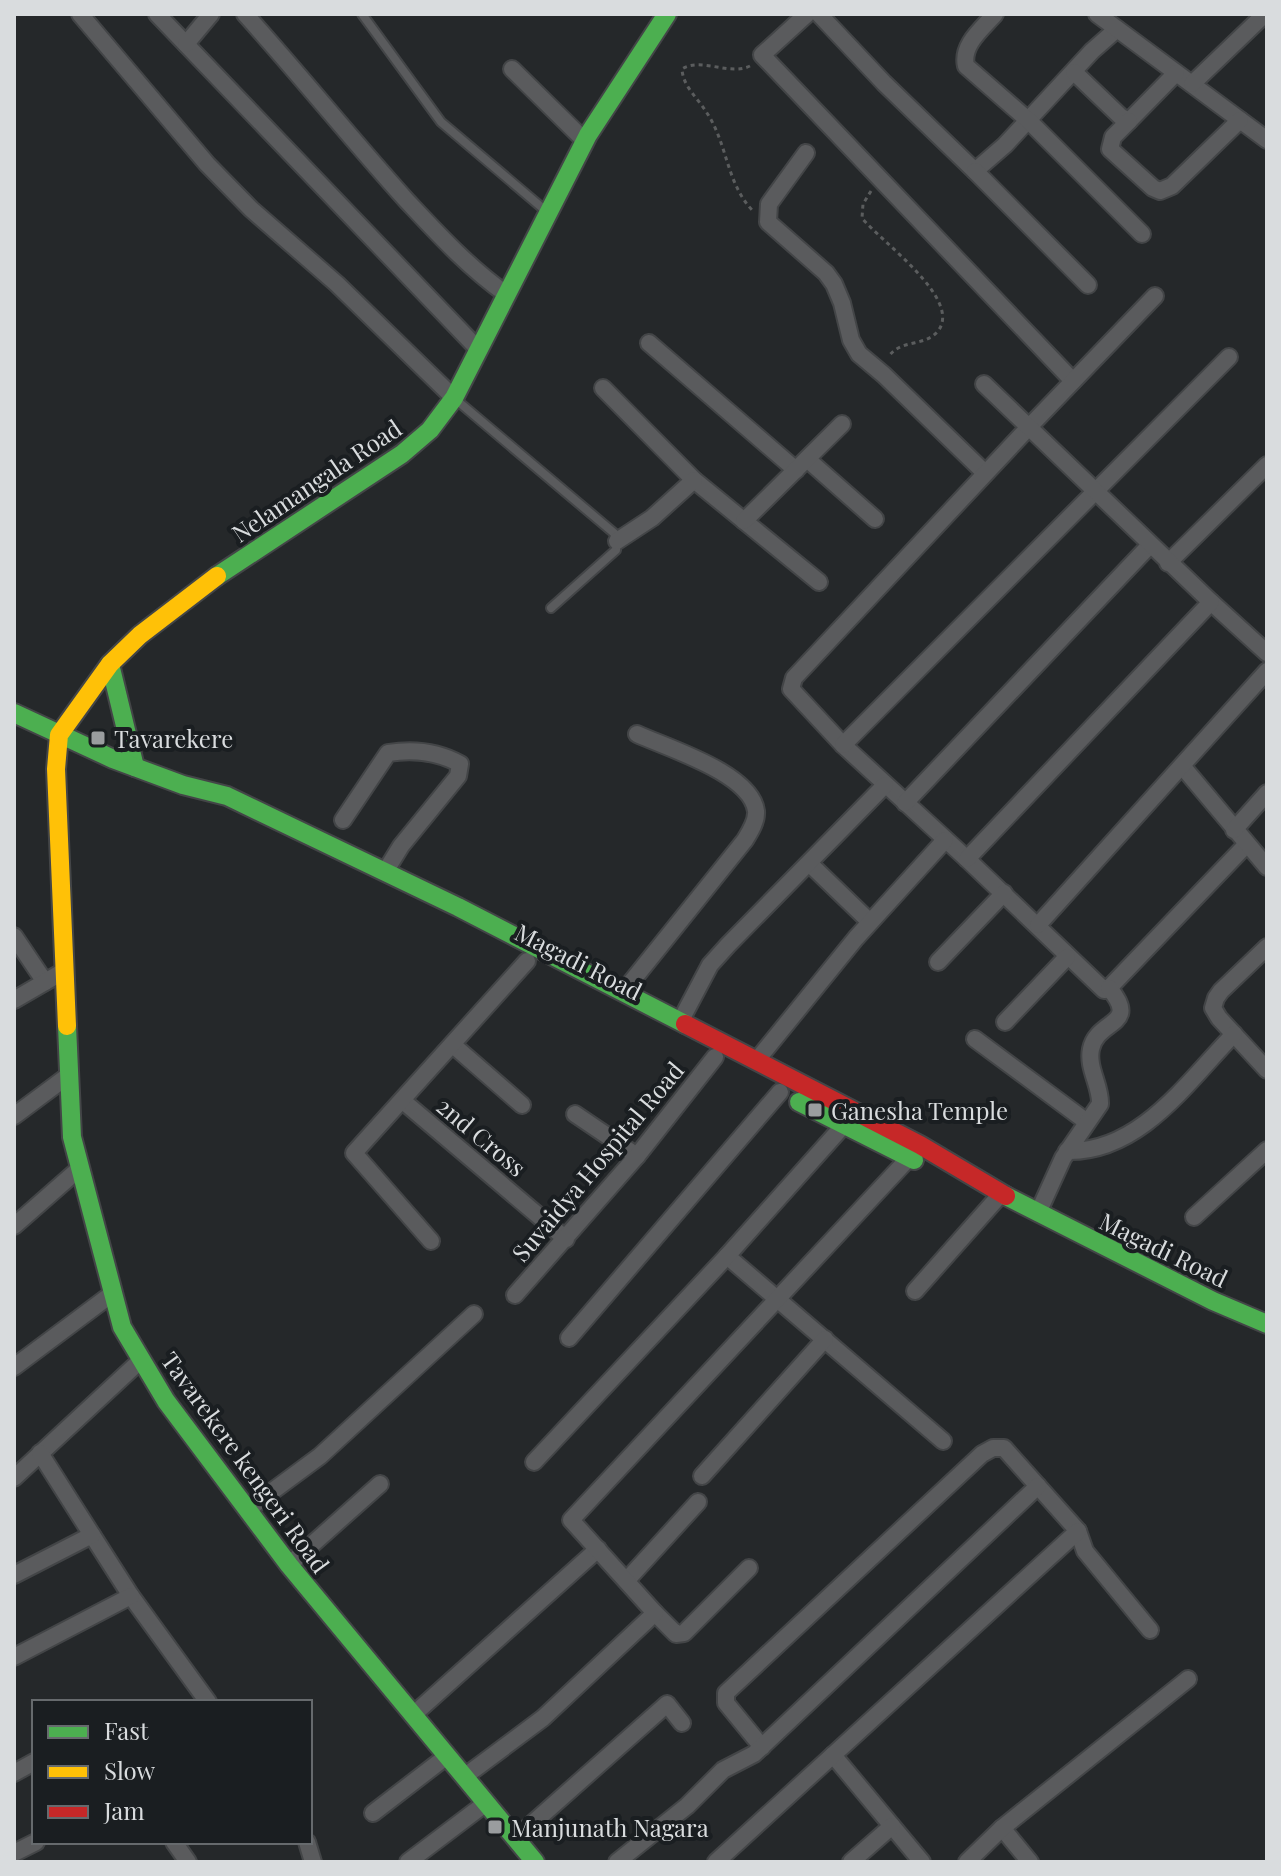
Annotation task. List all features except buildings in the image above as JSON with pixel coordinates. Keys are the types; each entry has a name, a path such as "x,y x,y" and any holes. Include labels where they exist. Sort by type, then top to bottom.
{"main road":[{"name":"Nelamangala Road","path":"59,735 110,664 140,635 225,570 402,454 430,430 454,398 585,141 667,14"},
{"path":"110,664 135,767"},
{"name":"Magadi Road","path":"14,713 59,735 183,785 218,808 385,872 681,1020 920,1145 956,1170 1038,1213 1213,1301 1267,1324"},
{"name":"Tavarekere kengeri Road","path":"59,735 56,792 72,1137 122,1327 166,1401 289,1565 535,1862"},
{"name":"Magadi Road","path":"296,838 908,1159 956,1170"}],"street":[{"path":"80,14 207,164 240,198 348,295 454,398"},
{"path":"157,14 478,349"},
{"path":"186,44 211,14"},
{"path":"245,14 445,242 479,275 506,294"},
{"path":"807,14 762,55 1073,381"},
{"path":"819,14 1088,285"},
{"path":"995,14 968,45 963,55 966,66 1028,120 1142,234"},
{"path":"1097,14 1267,140"},
{"path":"1192,84 1255,17"},
{"path":"975,171 1005,145 1092,51 1117,29"},
{"path":"512,69 585,141"},
{"path":"1074,72 1129,121"},
{"path":"1176,73 1113,137 1110,149 1153,188 1160,191 1172,186 1240,120"},
{"path":"806,153 769,204 768,222 826,273 839,295 854,349 985,473"},
{"path":"1155,296 985,473 791,683 795,695 843,745 1038,925 1101,989 1109,988 1246,845"},
{"path":"649,343 875,519"},
{"path":"843,745 1229,357"},
{"path":"984,384 1168,563 1267,653"},
{"path":"603,388 694,480 819,582"},
{"path":"744,521 842,424"},
{"path":"1168,563 1267,465"},
{"path":"617,541 652,518 694,480"},
{"path":"905,803 1150,545"},
{"path":"967,859 1211,602"},
{"path":"1038,925 1267,671"},
{"path":"624,991 745,840 756,812 749,795 736,781 715,768 637,734"},
{"path":"343,820 388,753 407,750 445,755 460,764 458,776 401,846 385,872"},
{"path":"1183,767 1267,867"},
{"path":"681,1020 710,965 885,785"},
{"path":"1234,830 1267,793"},
{"path":"757,1060 870,922 945,840"},
{"path":"810,864 870,922"},
{"path":"938,962 1004,893"},
{"path":"14,936 45,982"},
{"path":"1266,1067 1214,1012 1213,1003 1221,991 1267,947"},
{"path":"1005,1022 1067,957"},
{"path":"431,1241 354,1153 527,961"},
{"path":"14,1000 64,971"},
{"path":"1038,1213 1067,1151 1100,1104 1091,1050 1094,1041 1121,1012 1121,1003 1109,988"},
{"path":"1067,1151 1094,1150 1143,1126 1234,1034"},
{"path":"975,1039 1087,1122"},
{"path":"453,1045 522,1105"},
{"name":"Suvaidya Hospital Road","path":"515,1295 637,1156 715,1057"},
{"path":"14,1116 69,1075"},
{"path":"569,1338 780,1092"},
{"name":"2nd Cross","path":"403,1101 566,1239"},
{"path":"575,1114 637,1156"},
{"path":"534,1462 727,1256 843,1126"},
{"path":"1194,1217 1267,1150"},
{"path":"749,1568 684,1633 676,1634 571,1520 908,1159"},
{"path":"14,1226 80,1168"},
{"path":"915,1291 1001,1194"},
{"path":"727,1256 943,1441"},
{"path":"14,1367 113,1293"},
{"path":"247,1510 320,1456 474,1314"},
{"path":"702,1476 825,1339"},
{"path":"14,1478 141,1360"},
{"path":"762,1747 726,1703 726,1693 982,1454 993,1448 1004,1448 1078,1531 1091,1559 1150,1630"},
{"path":"40,1453 131,1596 207,1700"},
{"path":"289,1565 380,1484"},
{"path":"617,1862 687,1806 723,1770 762,1747 1038,1486"},
{"path":"627,1580 698,1502"},
{"path":"716,1862 1078,1531"},
{"path":"14,1575 92,1535"},
{"path":"413,1715 598,1549"},
{"path":"14,1657 131,1596"},
{"path":"464,1777 543,1718 655,1613"},
{"path":"967,1862 1002,1828 1188,1679"},
{"path":"516,1838 667,1704 682,1723"},
{"path":"833,1755 922,1862"},
{"path":"373,1813 447,1756"},
{"path":"14,1773 32,1763"},
{"path":"408,1862 486,1803"},
{"path":"851,1862 892,1826"},
{"path":"1002,1828 1030,1862"},
{"path":"14,1853 32,1844"},
{"path":"175,1844 188,1862"}],"lane":[{"path":"362,14 441,122 547,212"},
{"path":"454,398 607,526 617,541 616,550 551,608"}],"path":[{"path":"762,55 747,68 734,70 690,65 682,69 682,74 717,129 739,193 747,205 768,222"},
{"path":"880,178 863,204 862,218 931,289 942,305 942,324 935,334 924,341 897,347 885,361 884,375"}],"traffic: fast":[{"path":"217,576 402,454 430,430 454,398 588,135 667,14"},
{"path":"110,664 135,767"},
{"path":"14,713 113,759 183,785 227,796 458,907 685,1024"},
{"path":"67,1026 72,1137 122,1327 166,1401 289,1565 535,1862"},
{"path":"799,1102 914,1160"},
{"path":"1006,1196 1213,1301 1267,1324"}],"traffic: slow":[{"path":"67,1026 56,769 59,735 110,664 140,635 217,576"}],"traffic: jam":[{"path":"685,1024 920,1145 1006,1196"}],"place":[{"name":"Tavarekere","path":"98,738"},
{"name":"Ganesha Temple","path":"815,1110"},
{"name":"Manjunath Nagara","path":"495,1827"}]}
